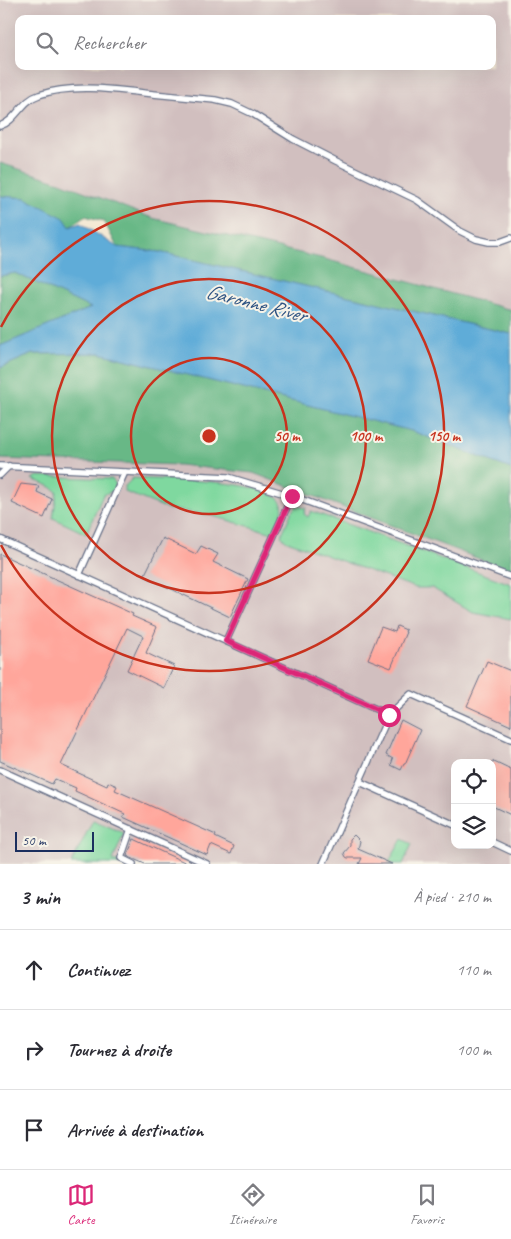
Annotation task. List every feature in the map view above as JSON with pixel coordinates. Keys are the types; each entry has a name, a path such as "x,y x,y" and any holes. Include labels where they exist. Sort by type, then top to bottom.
{"lane":[{"path":"0,126 4,125 25,103 36,96 56,90 106,88 215,100 232,104 253,114 293,139 417,200 460,231 476,239 500,242 511,238"},
{"path":"0,466 228,477 292,496 511,577"},
{"path":"0,475 9,466"},
{"path":"79,575 125,472"},
{"path":"226,641 292,496"},
{"path":"0,539 389,715"},
{"path":"323,864 389,715 411,694 511,739"},
{"path":"0,770 207,864"},
{"path":"360,782 451,823"},
{"path":"131,829 120,858 133,864"},
{"path":"496,844 511,851"}],"shaded area":[{"path":"0,0 511,0 511,309 321,258 152,218 60,182 0,163"},
{"path":"0,459 179,465 253,473 511,571 511,864 0,864"}],"green space":[{"path":"0,163 60,182 152,218 321,258 511,309 511,334 159,252 117,247 104,221 85,216 70,227 25,198 0,196"},
{"path":"15,273 91,308 0,346 0,276"},
{"path":"100,353 412,431 511,469 511,571 253,473 179,465 0,459 0,368 32,354"},
{"path":"38,476 112,479 116,484 113,491 103,495 86,534 53,518 57,492 32,479"},
{"path":"133,478 214,482 258,489 274,496 282,504 282,515 273,533 209,515 168,509 125,492 125,486"},
{"path":"297,506 306,508 304,514 308,517 311,511 511,584 511,619 473,612 432,588 416,588 287,541 281,536 292,511"},
{"path":"93,820 124,833 113,860 121,864 71,864"},
{"path":"402,839 412,844 403,864 388,864"}],"water":[{"name":"Garonne River","path":"0,196 25,198 64,218 70,227 80,223 117,247 159,252 511,334 511,469 412,431 100,353 32,354 0,368 0,346 91,308 15,273 0,276"}],"building":[{"path":"21,484 39,486 37,492 52,499 44,518 12,503"},
{"path":"163,538 196,554 201,546 218,554 213,562 248,579 230,617 144,576"},
{"path":"0,554 133,614 132,616 157,627 146,653 174,666 164,688 127,670 143,636 127,628 61,765 107,786 108,782 117,786 115,790 216,835 215,837 234,846 231,854 211,845 207,855 123,817 125,814 75,791 76,788 55,779 52,784 0,761"},
{"path":"397,626 406,630 406,632 391,668 368,659 381,627 395,632"},
{"path":"487,661 511,671 511,726 467,706"},
{"path":"401,720 420,730 401,770 391,765 393,759 386,755"},
{"path":"496,763 511,770 511,815 496,808"},
{"path":"354,835 360,841 358,849 392,864 359,864 362,858 346,857 344,853 350,846 350,839"},
{"path":"134,839 189,864 145,864 131,858 127,856"}],"route":[{"path":"292,496 226,641 389,715"}]}
